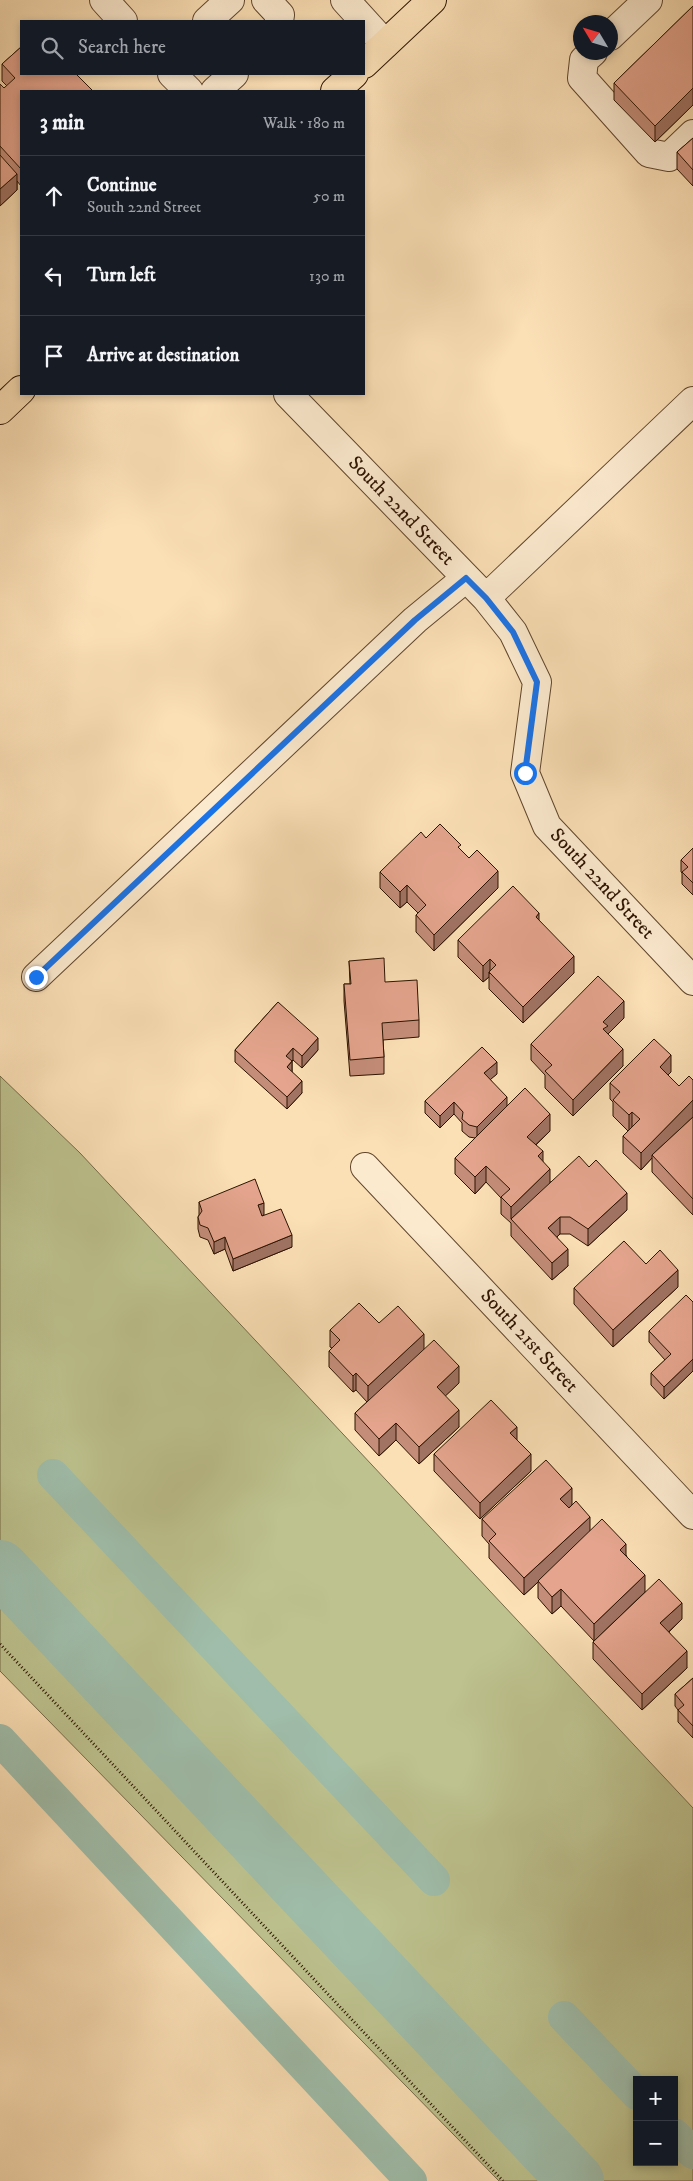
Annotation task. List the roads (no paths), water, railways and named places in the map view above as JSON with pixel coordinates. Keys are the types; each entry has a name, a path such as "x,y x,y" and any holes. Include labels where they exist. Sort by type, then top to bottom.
{"main road":[{"path":"365,63 432,0"},
{"path":"336,90 353,75"},
{"path":"0,410 20,391"}],"street":[{"path":"104,0 122,20"},
{"path":"266,0 280,15 279,20"},
{"path":"344,0 363,20"},
{"path":"618,28 648,0"},
{"path":"365,23 385,44"},
{"path":"588,60 582,78 649,153 669,157 693,134"},
{"path":"173,75 187,90"},
{"name":"South 22nd Street","path":"289,395 486,598 513,632 537,682 525,773 547,826 693,981"},
{"path":"486,598 693,401"},
{"path":"36,977 415,620 466,578"},
{"name":"South 21st Street","path":"365,1167 693,1515"}],"waterway":[{"path":"53,1475 434,1880"},
{"path":"0,1568 576,2181"},
{"path":"0,1740 411,2181"},
{"path":"564,2017 633,2090"},
{"path":"678,2138 693,2153"}]}
